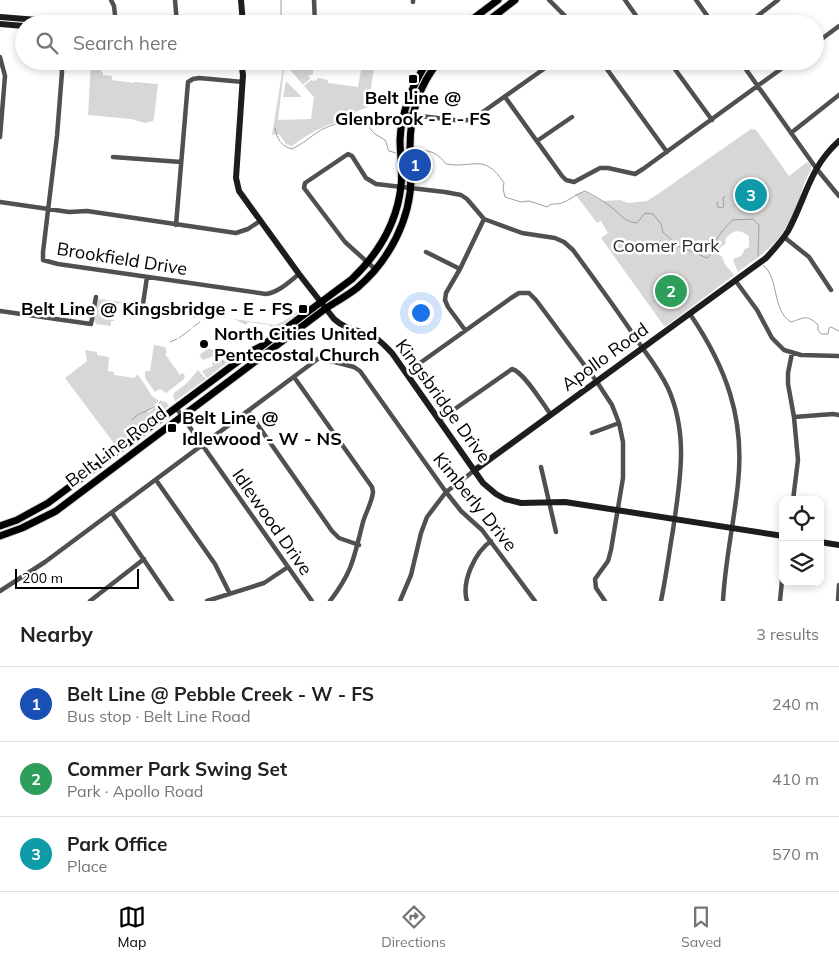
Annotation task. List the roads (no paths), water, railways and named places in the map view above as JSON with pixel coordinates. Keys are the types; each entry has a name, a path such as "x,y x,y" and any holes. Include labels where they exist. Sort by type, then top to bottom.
{"main road":[{"path":"477,15 498,0"},
{"path":"496,15 516,0"},
{"name":"Belt Line Road","path":"0,536 22,528 56,511 242,372 323,305 368,262 381,246 390,228 401,188 402,161 400,139 404,114 412,90 423,70"},
{"name":"Belt Line Road","path":"0,526 17,520 48,503 236,365 323,305 356,288 375,269 390,249 399,232 405,213 411,178 410,146 413,115 422,88 433,70"},
{"path":"236,365 242,372"}],"street":[{"path":"111,0 115,15"},
{"path":"175,0 176,15"},
{"path":"241,0 242,15"},
{"path":"314,0 315,15"},
{"path":"549,0 564,15"},
{"path":"625,0 636,15"},
{"path":"696,0 707,15"},
{"path":"759,15 778,0"},
{"path":"0,17 15,19"},
{"path":"0,24 15,25"},
{"path":"824,37 839,26"},
{"path":"0,57 3,64 4,87 0,137"},
{"name":"Brookfield Drive","path":"62,70 57,136 43,260 46,262 266,294 280,289 299,274"},
{"name":"Kingsbridge Drive","path":"243,70 238,191 299,274 340,325 376,338 385,345 489,489 505,499 529,504 565,502 779,535"},
{"path":"404,114 462,121 473,119 542,70"},
{"path":"608,70 667,152"},
{"path":"676,70 712,120"},
{"path":"746,70 816,168 839,196"},
{"path":"505,97 562,176 566,180 574,182 600,168 635,174 780,70"},
{"path":"176,225 188,82 199,78 243,82"},
{"path":"791,133 839,95"},
{"path":"537,141 572,117"},
{"name":"Apollo Road","path":"400,601 411,575 424,526 431,510 446,492 766,258 784,237 816,168 839,140"},
{"path":"375,269 345,242 304,188 305,183 348,154 352,156 370,181 384,186 461,195 467,199 484,219 522,233 556,238 573,250 659,372 668,388 678,421 682,461 661,601"},
{"path":"113,157 181,162"},
{"path":"833,188 839,184"},
{"path":"0,202 69,212 87,211 236,233 248,229 260,221"},
{"path":"465,330 448,307 445,300 446,293 460,270 484,219"},
{"path":"784,237 809,257 831,290"},
{"path":"426,252 460,270"},
{"path":"143,304 147,277"},
{"path":"736,280 757,310 772,338 784,350 801,355 839,356"},
{"path":"406,373 519,293 529,293 536,300 597,382 612,405 619,423 624,452 623,478 608,561 595,580 596,588 605,601"},
{"path":"0,311 91,324 96,297"},
{"path":"690,314 719,362 728,382 738,423 740,462 724,574 723,601"},
{"path":"792,353 788,384 794,417 798,460 794,496"},
{"name":"Kimberly Drive","path":"294,377 319,358 354,367 360,371 461,512 482,530 535,601"},
{"path":"439,420 512,370 516,370 524,379 550,415"},
{"path":"0,591 45,562 294,377 372,487 372,498 365,516 354,563 344,583 330,601"},
{"name":"Idlewood Drive","path":"177,408 312,601"},
{"path":"248,411 332,531 339,538 359,545"},
{"path":"794,417 839,415"},
{"path":"592,433 619,423"},
{"path":"542,467 556,532"},
{"path":"156,480 215,564 230,594"},
{"path":"112,513 172,601"},
{"path":"467,601 467,586 472,566 479,551 491,541"},
{"path":"824,543 839,545"},
{"path":"90,601 144,559"},
{"path":"207,601 264,583 288,567"},
{"path":"838,601 839,585"},
{"path":"780,601 781,586"}],"waterway":[{"path":"281,0 281,15"},
{"path":"275,128 280,142 292,149 330,126 342,122 360,121 385,140 389,151 396,153"},
{"path":"415,154 420,150 428,151 438,155 446,164 484,165 497,173 504,183 505,197 521,202 529,201 547,207 562,203 585,191 633,223 637,223 645,213 653,214 661,224 663,232 678,246 707,258 712,252 718,237 733,220 753,219 759,225 758,256"},
{"path":"717,202 718,207 722,208 724,206 723,198 725,197"},
{"path":"763,265 772,278 781,310 791,322 808,318 818,325 818,330 821,334 828,334 831,327 839,331"},
{"path":"193,327 200,322"},
{"path":"179,338 191,329"},
{"path":"170,342 177,339"},
{"path":"132,420 161,401"}],"place":[{"name":"Belt Line @ Glenbrook - E - FS","path":"413,79"},
{"name":"Belt Line @ Pebble Creek - W - FS","path":"415,165"},
{"name":"Park Office","path":"751,195"},
{"name":"Commer Park Swing Set","path":"671,291"},
{"name":"Belt Line @ Kingsbridge - E - FS","path":"303,309"},
{"name":"North Cities United Pentecostal Church","path":"204,344"},
{"name":"Belt Line @ Idlewood - W - NS","path":"172,428"}],"park label":[{"name":"Coomer Park","path":"666,246"}]}
